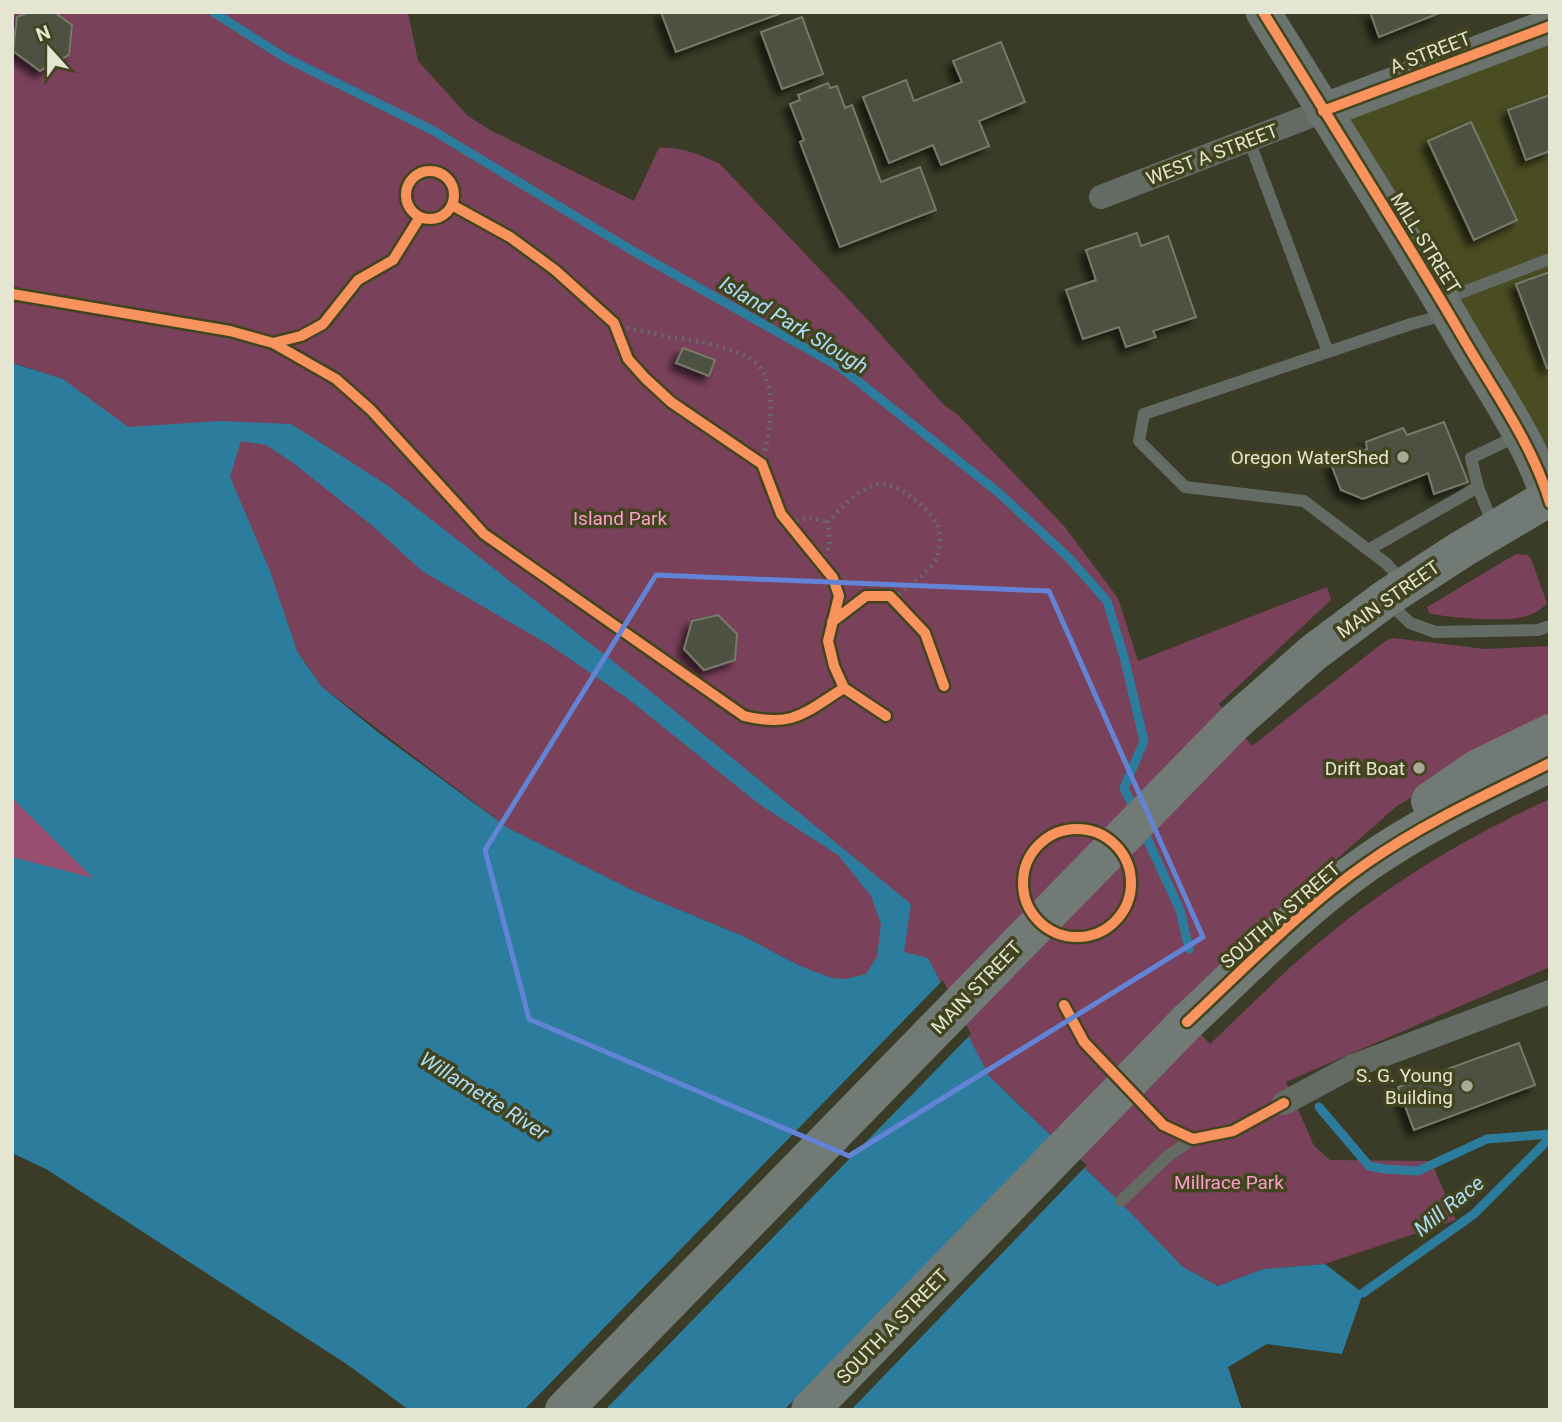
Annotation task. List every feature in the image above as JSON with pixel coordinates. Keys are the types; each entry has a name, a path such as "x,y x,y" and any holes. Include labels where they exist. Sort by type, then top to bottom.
{"main road":[{"name":"MAIN STREET","path":"564,1410 1235,722 1312,653 1396,592 1494,529 1549,499"},
{"path":"1298,918 1349,863 1426,803 1478,768 1550,733"},
{"name":"SOUTH A STREET","path":"810,1410 1187,1023 1298,918 1365,864 1420,829 1550,763"}],"street":[{"name":"MILL STREET","path":"1263,12 1445,307 1519,435 1549,499"},
{"name":"A STREET","path":"1323,111 1550,26"},
{"name":"WEST A STREET","path":"1101,197 1323,111"},
{"path":"1284,1103 1350,1067 1550,992"}],"lane":[{"path":"1249,140 1328,352"},
{"path":"1550,259 1445,307 1328,352 1144,414 1139,441 1185,487 1304,501 1387,565 1410,623 1436,632 1538,630 1550,626"},
{"path":"1494,529 1478,487 1471,458 1519,435"},
{"path":"1368,550 1478,487"},
{"path":"1086,829 1101,833 1114,842 1124,854 1131,876 1130,899 1123,912 1113,924 1100,933 1085,937 1069,937 1041,924 1031,912 1025,898 1024,875 1032,853 1042,841 1055,833 1086,829"},
{"path":"1064,1005 1084,1042 1163,1125 1194,1139"},
{"path":"1121,1201 1168,1156 1194,1139 1233,1130 1284,1103"}],"path":[{"path":"610,319 622,339"},
{"path":"610,319 632,331 712,346 744,355 757,364 768,383 770,412 767,442 757,461 766,477"},
{"path":"823,566 830,545 828,522 854,496 880,484 905,491 936,522 940,542 938,555 934,564 897,603 890,596 878,596"},
{"path":"781,514 793,529 807,517 828,522"},
{"path":"811,552 823,566"}],"highlighted area":[{"path":"656,575 1049,591 1203,937 849,1156 529,1019 485,850"}],"shaded area":[{"path":"1550,25 1550,503 1323,111"},
{"path":"12,798 95,879 12,857"}],"green space":[{"name":"Island Park","path":"12,12 408,12 418,61 468,116 490,130 634,201 659,148 683,150 720,164 944,405 957,414 1064,526 1118,598 1138,661 1327,587 1331,600 1219,704 1252,746 1385,641 1393,638 1485,649 1550,646 1550,721 1397,806 1314,879 1177,1009 1210,1044 1308,951 1376,898 1461,844 1550,799 1550,967 1286,1082 1314,1146 1330,1160 1431,1161 1456,1220 1325,1264 1263,1269 1218,1286 1183,1267 989,1076 800,966 743,936 636,892 508,828 321,686 297,651 63,379 12,363"},
{"path":"1516,554 1528,555 1532,561 1547,603 1539,610 1523,617 1504,619 1462,618 1429,613 1427,607"}],"water":[{"name":"Willamette River","path":"12,363 63,379 128,427 220,421 291,424 387,485 628,673 911,904 904,952 928,958 989,1076 1120,1202 1183,1267 1218,1286 1263,1269 1325,1264 1363,1293 1342,1354 1267,1344 1228,1367 1242,1410 409,1410 348,1365 46,1169 12,1153 12,857 93,878 12,798","holes":["241,441 266,445 292,462 374,527 422,571 551,646 627,698 759,804 838,855 871,896 881,924 877,957 866,974 845,979 832,978 800,966 743,936 636,892 508,828 379,733 321,686 297,651 270,571 230,477"]}],"pier":[{"path":"943,980 971,1034 605,1410 524,1410"},
{"path":"1054,1134 1087,1165 851,1410 784,1410"}],"building":[{"path":"30,12 54,12 72,25 69,55 40,71 13,51 17,17"},
{"path":"661,12 784,12 676,52"},
{"path":"1370,12 1442,12 1379,37"},
{"path":"802,17 823,74 782,89 761,32"},
{"path":"1001,42 1025,102 979,121 989,146 941,165 933,145 889,163 863,97 906,80 914,101 962,82 953,61"},
{"path":"828,83 830,88 837,86 845,108 852,105 881,182 920,167 936,210 840,247 800,142 804,140 790,104 800,100 798,95"},
{"path":"1550,95 1550,151 1526,160 1508,110"},
{"path":"1471,122 1517,220 1474,240 1428,141"},
{"path":"1137,233 1141,246 1168,236 1196,317 1153,331 1156,337 1126,347 1119,327 1083,339 1066,290 1096,280 1086,250"},
{"path":"1550,272 1550,367 1547,368 1516,284"},
{"path":"683,348 715,360 709,376 676,363"},
{"name":"Oregon WaterShed","path":"1444,422 1468,482 1434,494 1428,473 1363,499 1341,490 1331,464 1367,449 1366,442 1403,428 1407,435"},
{"path":"718,615 737,634 735,660 704,670 684,649 692,621"},
{"name":"S. G. Young Building","path":"1519,1043 1535,1085 1414,1130 1398,1087"}],"waterway":[{"name":"Island Park Slough","path":"213,12 284,57 432,130 633,251 840,367 999,493 1068,557 1107,601 1124,657 1144,741 1124,788 1135,811"},
{"name":"Island Park Slough","path":"1143,830 1180,910 1189,949"},
{"name":"Island Park Slough","path":"1319,1107 1369,1166 1384,1169 1418,1171 1487,1139 1550,1134"},
{"name":"Mill Race","path":"1363,1293 1474,1214 1550,1138"}],"cycle path":[{"path":"1263,12 1513,421 1534,461 1550,503"},
{"path":"1323,111 1550,26"},
{"path":"430,171 447,178 454,195 447,212 430,219 413,212 406,195 413,178 430,171"},
{"path":"452,205 510,237 555,270 614,323 628,359 645,378 671,402 762,464 781,514 833,578 839,596 828,641 834,666 844,688 886,716"},
{"path":"273,343 301,336 323,324 358,280 393,260 420,217"},
{"path":"12,294 230,331 273,343 336,379 371,410 484,534 744,716 787,719 808,711 844,688"},
{"path":"832,622 866,596 890,596 925,633 944,686"},
{"path":"1187,1022 1297,919 1367,863 1434,822 1550,763"},
{"path":"1077,829 1098,833 1115,845 1127,862 1131,883 1127,904 1115,921 1098,933 1077,937 1056,933 1039,921 1027,904 1023,883 1027,862 1039,845 1056,833 1077,829"},
{"path":"1064,1005 1084,1042 1163,1125 1193,1139 1233,1131 1284,1103"}],"place":[{"name":"Oregon WaterShed","path":"1403,457"},
{"name":"Drift Boat","path":"1419,768"},
{"name":"S. G. Young Building","path":"1467,1086"}],"park label":[{"name":"Millrace Park","path":"1229,1182"}]}
